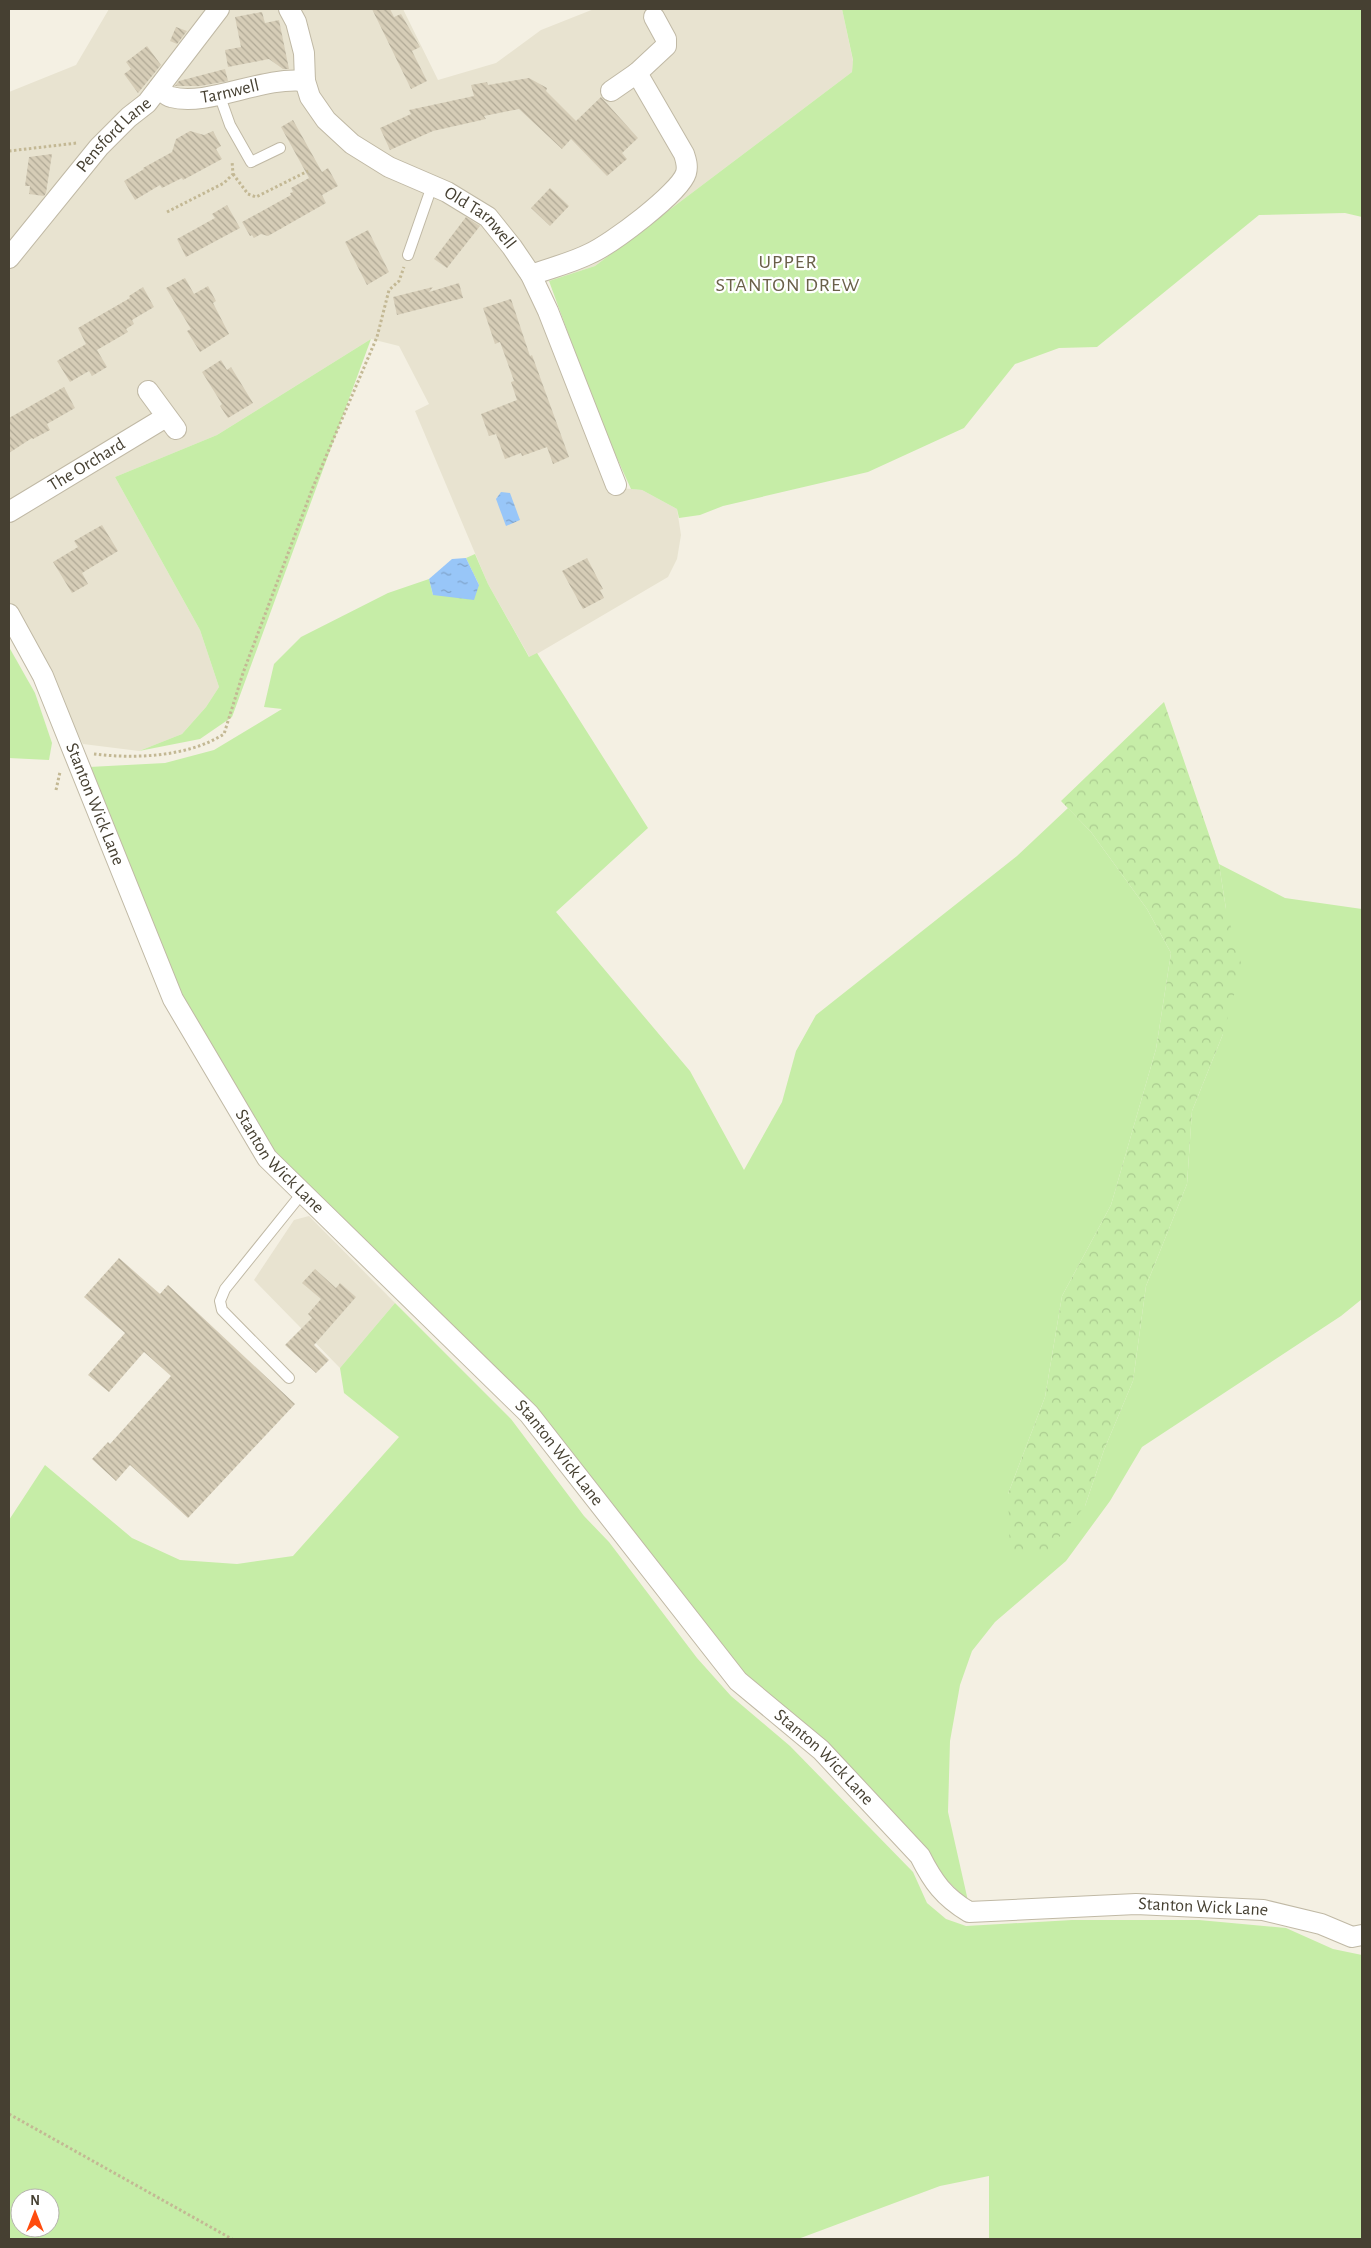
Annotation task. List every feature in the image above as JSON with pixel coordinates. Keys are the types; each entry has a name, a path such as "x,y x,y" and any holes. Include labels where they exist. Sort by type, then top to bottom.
{"street":[{"name":"Pensford Lane","path":"9,258 99,147 129,117 147,103 219,9"},
{"name":"Old Tarnwell","path":"289,9 296,22 304,53 305,81 310,98 326,120 352,144 389,167 432,186 488,217 512,247 531,275 548,311 616,485"},
{"path":"611,91 637,73 666,46 666,40 654,17"},
{"path":"531,275 590,254 609,242 668,196 679,185 686,173 687,164 684,154 637,73"},
{"name":"Tarnwell","path":"159,88 169,96 200,98 271,82 305,81"},
{"name":"The Orchard","path":"9,512 171,423 148,391"},
{"name":"Stanton Wick Lane","path":"9,614 43,676 174,999 267,1158 529,1414 738,1681 821,1750 920,1856 931,1877 950,1900 969,1912 1136,1904 1263,1910 1321,1924 1352,1937 1362,1936"}],"lane":[{"path":"219,94 230,125 251,162 280,148"},
{"path":"408,255 432,186"},
{"path":"289,1378 222,1310 220,1301 225,1289 303,1192"}],"path":[{"path":"230,125 233,174 248,194 256,197 308,171"},
{"path":"9,151 75,142 84,144"},
{"path":"167,212 224,183 233,174"},
{"path":"74,750 113,756 165,754 210,743 224,734 244,674 314,487 377,337 389,290 399,281 408,255"},
{"path":"9,2114 232,2239"}],"shaded area":[{"path":"109,9 403,9 438,80 496,63 541,30 594,9 842,9 853,61 852,72 595,266 528,288 610,487 642,490 677,509 681,535 677,559 668,577 530,658 488,584 415,411 429,404 399,346 371,339 217,435 115,477 200,630 219,687 206,707 182,734 139,751 83,744 9,605 9,92 76,65"},
{"path":"309,1216 395,1303 340,1368 254,1280 294,1220"}],"green space":[{"path":"842,9 1362,9 1362,217 1345,213 1259,215 1097,347 1059,348 1015,364 964,428 868,472 723,506 700,515 679,518 677,509 642,490 631,489 600,421 549,281 595,266 852,72 853,60"},
{"path":"371,339 232,717 200,739 139,751 182,734 206,707 219,687 200,630 115,477 217,435"},
{"path":"475,554 488,584 529,657 537,653 648,828 556,912 690,1071 744,1170 782,1102 796,1051 816,1015 1017,856 1068,808 1091,832 1147,909 1171,953 1156,1049 1111,1205 1062,1296 1045,1397 1008,1494 1085,1506 1104,1450 1133,1381 1146,1286 1187,1184 1192,1111 1223,1034 1226,909 1219,864 1285,898 1362,909 1362,1299 1341,1316 1142,1447 1110,1501 1066,1561 995,1622 972,1651 960,1685 950,1741 948,1812 968,1901 736,1669 637,1540 343,1221 271,1147 183,996 89,767 165,763 214,750 282,709 264,707 274,664 301,637 388,593 429,579 433,595 479,585 466,558"},
{"path":"9,647 35,693 52,743 49,760 9,758"},
{"path":"1164,702 1219,864 1226,909 1242,967 1223,1034 1192,1111 1187,1184 1146,1286 1133,1381 1104,1450 1085,1506 1046,1553 1010,1556 1008,1494 1045,1397 1062,1296 1111,1205 1156,1049 1171,953 1147,909 1091,832 1061,801"},
{"path":"395,1303 511,1419 584,1516 609,1542 697,1658 731,1696 790,1746 913,1872 927,1903 946,1919 966,1926 1072,1920 1199,1920 1286,1928 1333,1949 1362,1955 1362,2239 989,2239 989,2176 940,2186 798,2239 9,2239 9,1520 45,1465 132,1538 180,1560 237,1564 293,1556 399,1437 344,1393 340,1368"}],"water":[{"path":"501,492 510,493 520,520 506,526 496,499"},
{"path":"466,558 479,585 474,600 433,595 429,579 452,559"}],"building":[{"path":"372,9 390,9 394,17 401,14 420,47 412,51 427,81 411,89"},
{"path":"262,12 265,23 279,20 289,69 283,69 269,59 228,67 225,50 241,47 235,17"},
{"path":"176,27 187,31 177,44 170,41"},
{"path":"147,46 161,65 138,93 124,74 131,69 126,62"},
{"path":"225,69 228,81 200,86 175,86 179,81"},
{"path":"529,78 547,88 546,91 576,121 601,97 638,138 622,153 627,159 607,176 571,139 562,149 519,109 484,116 486,119 433,131 390,150 380,128 411,114 409,110 474,96 471,85 487,82 488,85"},
{"path":"293,120 322,172 328,168 338,186 322,195 326,203 268,236 261,234 254,238 252,235 250,236 242,222 291,195 290,193 293,192 291,188 309,178 281,127"},
{"path":"190,131 204,135 213,131 221,146 216,149 222,159 183,180 182,178 162,188 160,185 135,200 124,181 172,152 176,139"},
{"path":"52,154 46,193 44,196 29,194 30,186 25,186 29,157"},
{"path":"550,188 569,206 550,226 531,208"},
{"path":"227,205 240,228 186,257 177,239 215,218 212,214"},
{"path":"466,217 480,226 447,268 434,259"},
{"path":"368,230 389,272 367,285 345,242"},
{"path":"185,278 194,294 208,286 216,301 213,303 229,334 200,352 187,331 191,329 166,288"},
{"path":"459,283 463,298 397,315 393,297 433,287 429,292"},
{"path":"143,287 154,307 132,320 134,324 126,329 128,332 97,350 107,367 92,376 89,371 70,382 57,361 86,344 78,328 130,298 129,296"},
{"path":"511,299 530,356 532,355 569,457 553,464 547,447 522,456 521,453 505,459 496,434 489,436 481,414 517,400 511,382 514,381 500,342 495,344 483,308"},
{"path":"221,360 227,370 231,367 253,403 228,418 220,406 222,404 202,372"},
{"path":"64,387 75,408 47,424 50,430 32,438 9,453 9,418"},
{"path":"102,525 118,551 82,573 88,584 72,593 53,562 78,547 74,541"},
{"path":"587,558 603,589 600,590 604,598 583,609 562,571"},
{"path":"119,1258 160,1294 168,1285 295,1404 188,1518 130,1465 116,1481 92,1459 108,1442 110,1444 171,1376 144,1352 109,1392 88,1375 125,1333 84,1297"},
{"path":"315,1269 336,1288 340,1283 356,1297 314,1345 329,1360 316,1373 285,1345 312,1318 308,1314 321,1299 302,1283"}],"district":[{"name":"UPPER STANTON DREW","path":"788,274"}]}
